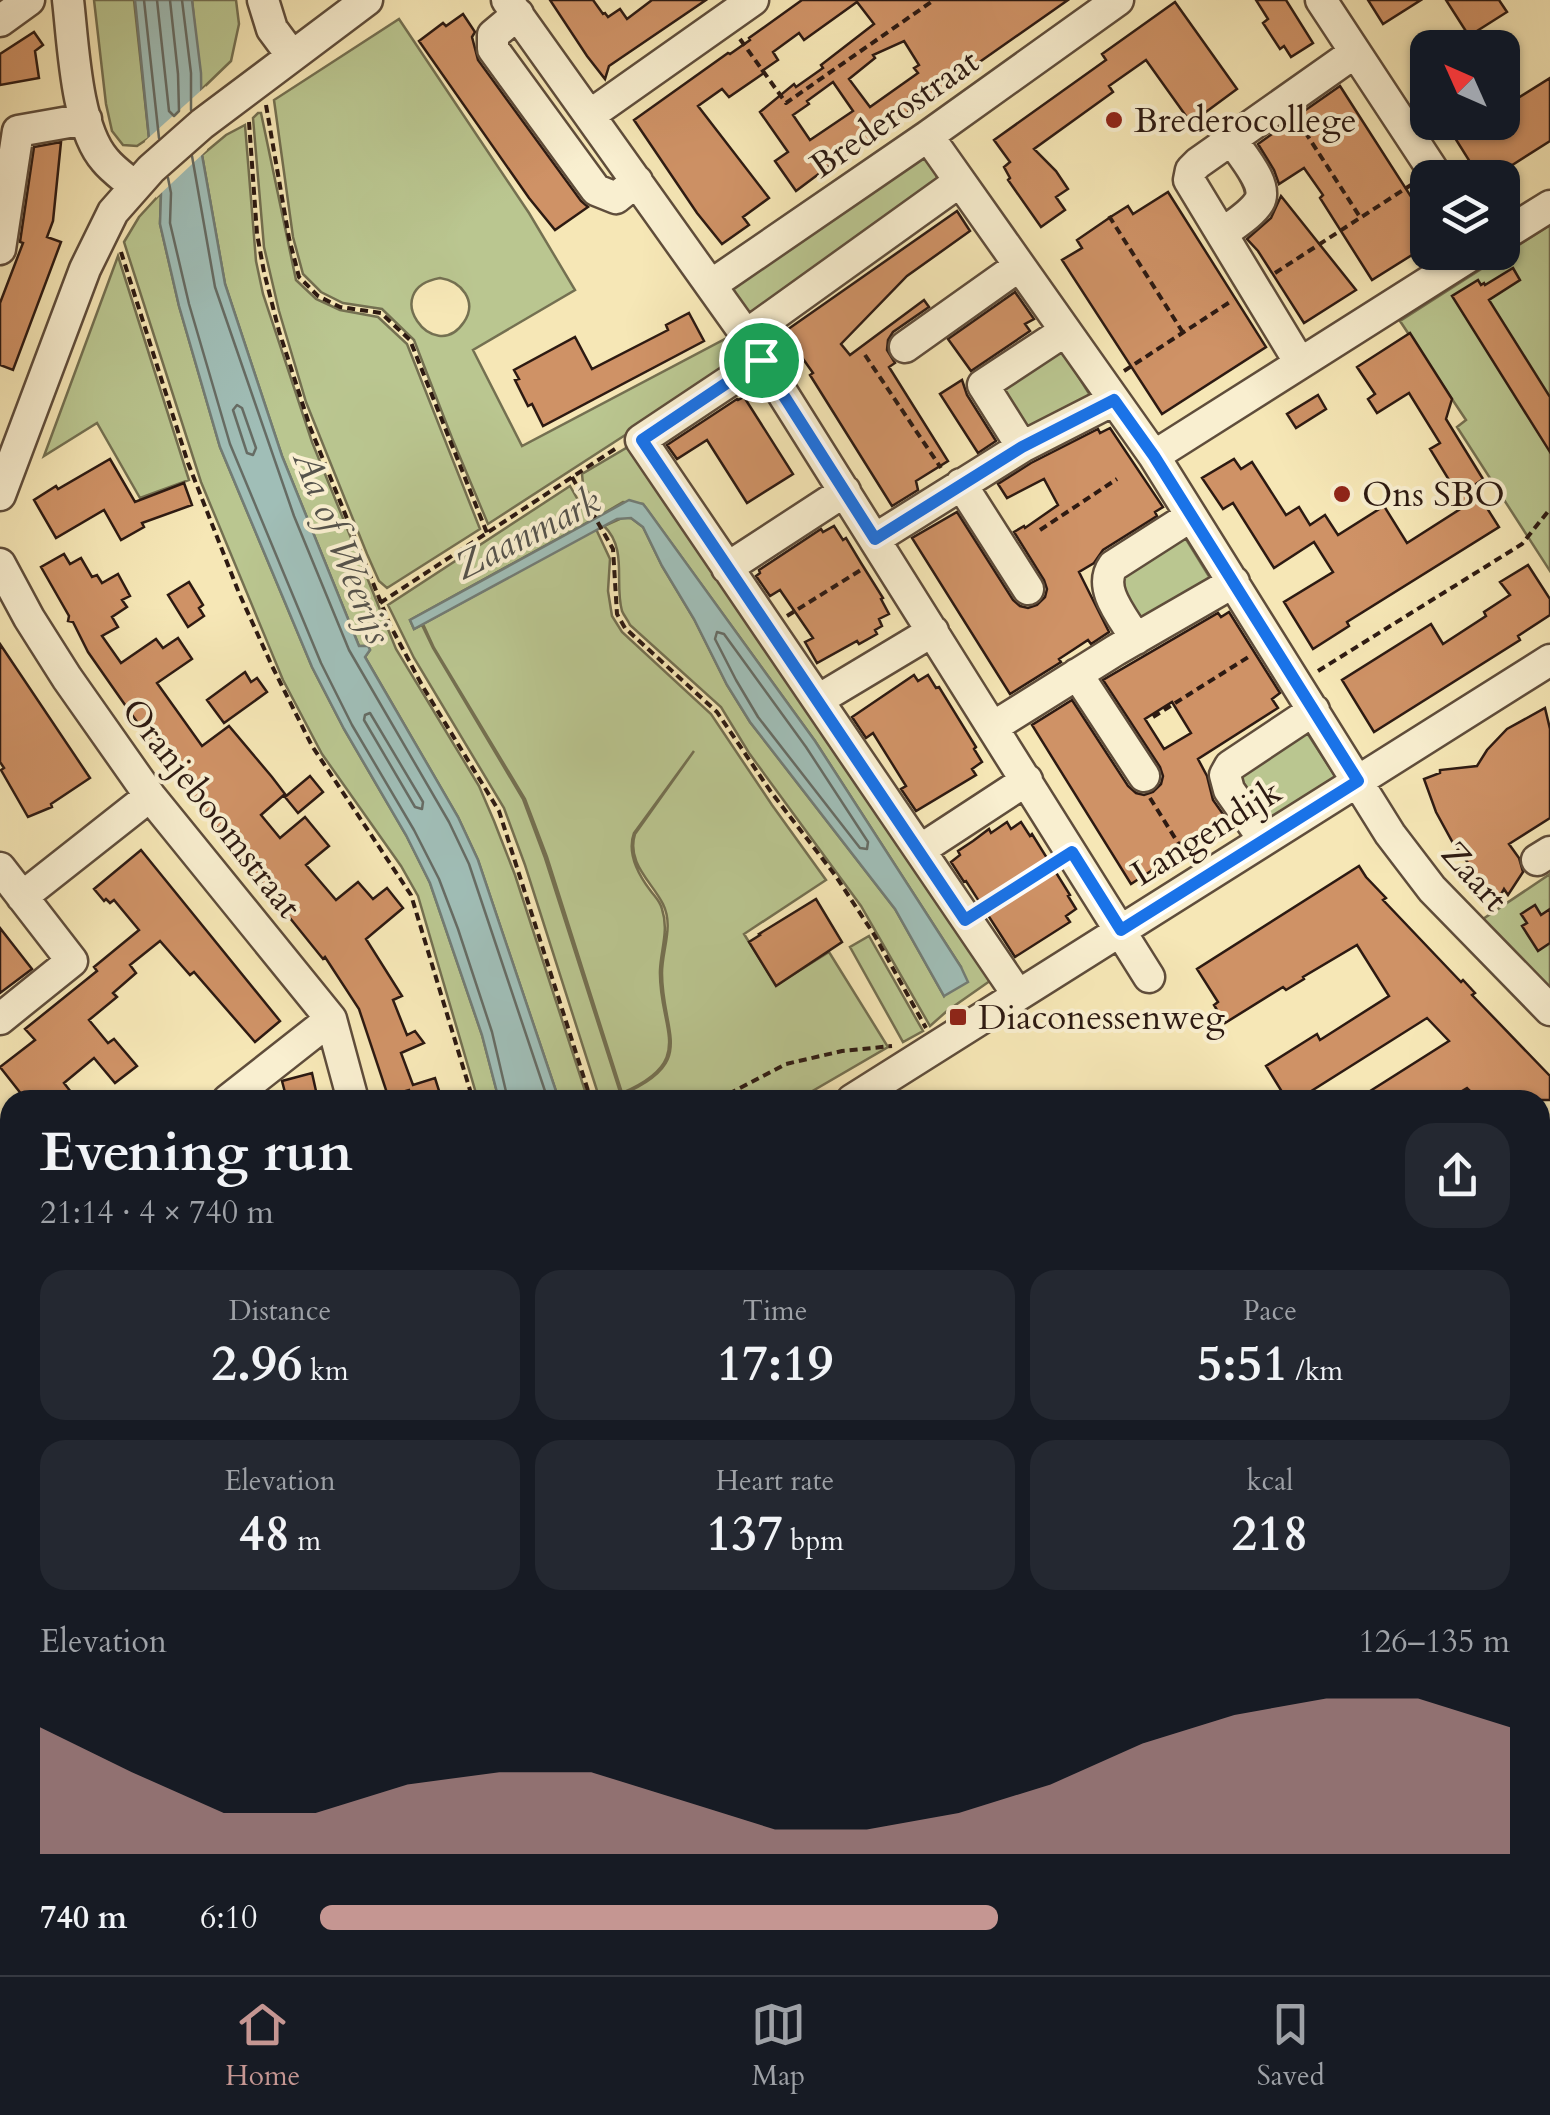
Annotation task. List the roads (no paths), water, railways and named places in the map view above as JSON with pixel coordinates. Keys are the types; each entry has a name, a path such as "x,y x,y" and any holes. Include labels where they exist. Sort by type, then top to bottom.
{"street":[{"path":"0,20 29,0"},
{"path":"68,0 86,119 98,151 127,186"},
{"path":"264,0 272,29 292,56"},
{"path":"0,496 92,253 127,186 178,144 251,104 292,56 367,0"},
{"path":"590,115 753,0"},
{"name":"Brederostraat","path":"711,285 1118,0"},
{"path":"1321,0 1426,160"},
{"path":"637,182 616,198 596,190 493,49 493,35 513,7 711,285 753,347 1149,977"},
{"path":"1300,363 1189,180 1198,163 1354,52"},
{"path":"0,249 18,131 86,119"},
{"name":"Zaart","path":"928,136 1154,456 1390,834 1432,889 1550,1010"},
{"path":"1222,234 1261,200 1262,189 1256,176 1231,140"},
{"path":"959,182 642,440 1018,996"},
{"path":"1520,225 1550,206"},
{"path":"905,347 1019,266"},
{"path":"1154,456 1447,270"},
{"path":"1022,447 983,385 1065,331"},
{"path":"880,547 958,487 1022,447 1114,400"},
{"path":"958,487 1028,589"},
{"path":"727,568 845,491"},
{"path":"1136,639 1108,591 1108,574 1113,566 1192,516"},
{"name":"Oranjeboomstraat","path":"0,564 67,678 150,796 331,1018 350,1090"},
{"path":"993,727 1234,582"},
{"path":"818,700 932,631"},
{"name":"Langendijk","path":"868,1090 1550,660"},
{"path":"1077,674 1144,776"},
{"path":"1264,840 1229,790 1225,776 1230,766 1314,710"},
{"path":"920,850 1027,780"},
{"path":"22,897 150,796"},
{"path":"0,868 72,961 0,1019"},
{"path":"241,1090 331,1018"}],"water":[{"path":"135,0 192,0 201,73 202,155 225,284 282,456 359,646 368,646 365,657 458,817 478,860 556,1090 496,1090 482,1035 430,883 312,667 220,447 160,224 161,193 149,138"},
{"path":"629,500 647,509 815,741 968,982 944,996 895,909 750,722 643,527 631,518 617,519 414,629 410,620"}],"place":[{"name":"Brederocollege","path":"1114,120"},
{"name":"Ons SBO","path":"1342,494"},
{"name":"Diaconessenweg","path":"958,1017"}],"water label":[{"name":"Zaanmark","path":"527,533"},
{"name":"Aa of Weerijs","path":"343,547"}]}
